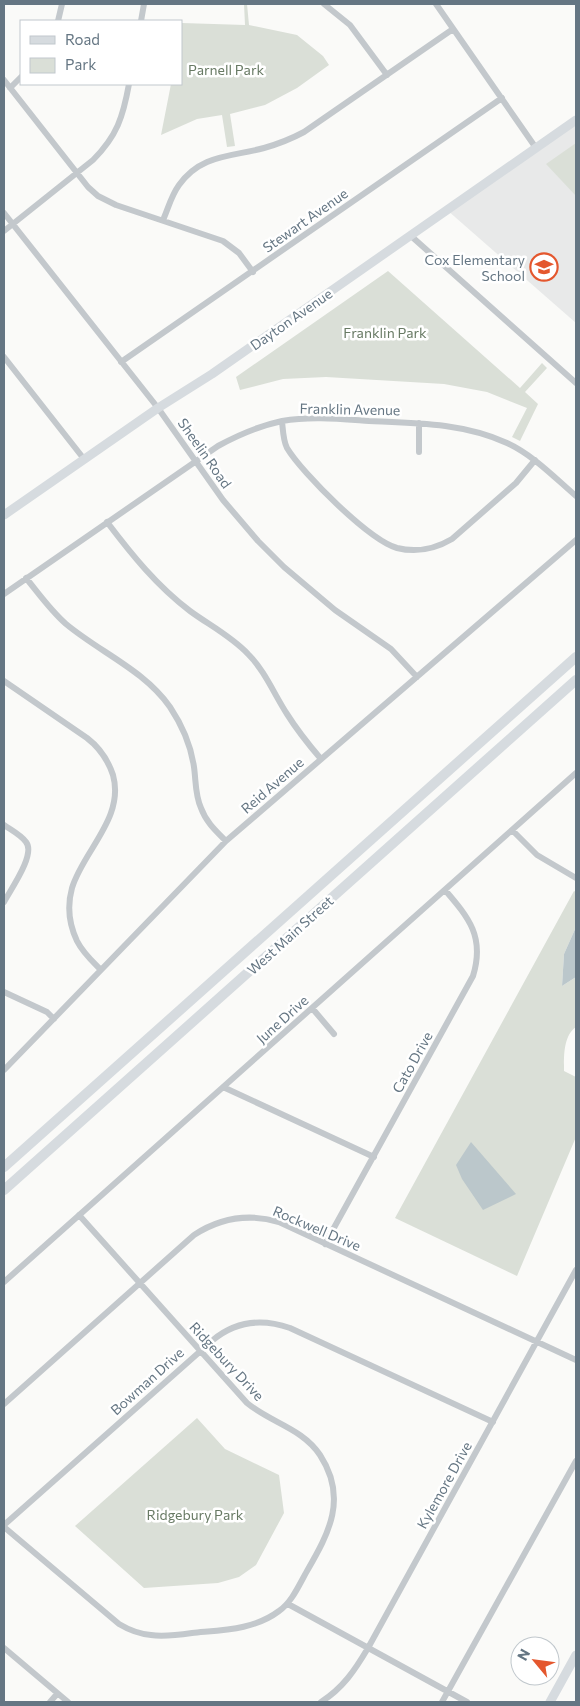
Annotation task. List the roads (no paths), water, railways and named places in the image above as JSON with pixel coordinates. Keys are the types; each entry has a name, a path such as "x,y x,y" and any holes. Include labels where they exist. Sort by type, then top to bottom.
{"main road":[{"name":"Dayton Avenue","path":"4,515 158,408 219,369 576,120"},
{"name":"West Main Street","path":"4,1167 576,657"},
{"name":"West Main Street","path":"4,1190 576,680"},
{"path":"550,1702 576,1655"}],"street":[{"path":"58,20 62,4"},
{"path":"141,20 144,4"},
{"path":"324,4 350,25 387,75"},
{"path":"436,4 536,148"},
{"path":"163,220 177,187 187,175 203,163 263,148 293,138 314,126 454,29"},
{"path":"10,88 20,78"},
{"path":"4,80 91,190 106,201 223,241 239,253 253,272"},
{"path":"4,231 77,173 105,148 117,129 125,107 129,85"},
{"name":"Stewart Avenue","path":"121,362 502,98"},
{"name":"Sheelin Road","path":"4,214 158,408 223,500 270,554 335,610 390,649 417,677"},
{"path":"411,236 576,383"},
{"path":"4,357 84,459"},
{"name":"Franklin Avenue","path":"4,594 218,446 238,435 282,422 321,418 419,423 456,427 478,432 509,444 535,460 576,496"},
{"path":"282,422 288,448 327,494 376,537 390,546 406,550 428,549 452,539 516,483 535,460"},
{"path":"419,423 419,452"},
{"path":"107,522 142,568 160,586 234,641 250,656 266,676 288,716 322,759"},
{"name":"Reid Avenue","path":"4,1070 226,841 576,540"},
{"path":"26,578 50,608 66,624 136,673 164,700 178,720 188,741 194,764 197,796 201,810 226,841"},
{"path":"4,681 88,738 100,749 111,769 115,786 113,807 75,881 69,911 77,941 86,955 101,970"},
{"name":"June Drive","path":"4,1282 576,773"},
{"path":"4,825 24,839 30,849 28,858 4,902"},
{"path":"512,830 537,855 576,878"},
{"name":"Cato Drive","path":"325,1244 470,983 476,965 477,945 475,934 465,914 445,890"},
{"path":"4,992 47,1012 54,1019"},
{"path":"312,1008 334,1034"},
{"path":"223,1087 374,1157"},
{"name":"Ridgebury Drive","path":"4,1526 112,1620 141,1634 163,1636 240,1629 262,1621 278,1612 288,1604 329,1529 334,1512 335,1500 329,1474 320,1456 308,1441 293,1429 264,1415 247,1403 79,1215"},
{"name":"Rockwell Drive","path":"4,1404 194,1235 213,1224 230,1219 252,1217 271,1220 576,1360"},
{"name":"Kylemore Drive","path":"321,1702 336,1691 350,1676 368,1648 576,1270"},
{"name":"Bowman Drive","path":"4,1526 200,1351 220,1334 238,1325 258,1322 278,1324 290,1328 493,1422"},
{"path":"442,1702 576,1461"},
{"path":"288,1604 467,1702"},
{"path":"4,1648 68,1702"},
{"path":"50,1702 57,1694"}],"place":[{"name":"Cox Elementary School","path":"544,267"}],"park label":[{"name":"Parnell Park","path":"226,69"},
{"name":"Franklin Park","path":"385,332"},
{"name":"Ridgebury Park","path":"195,1514"}]}
